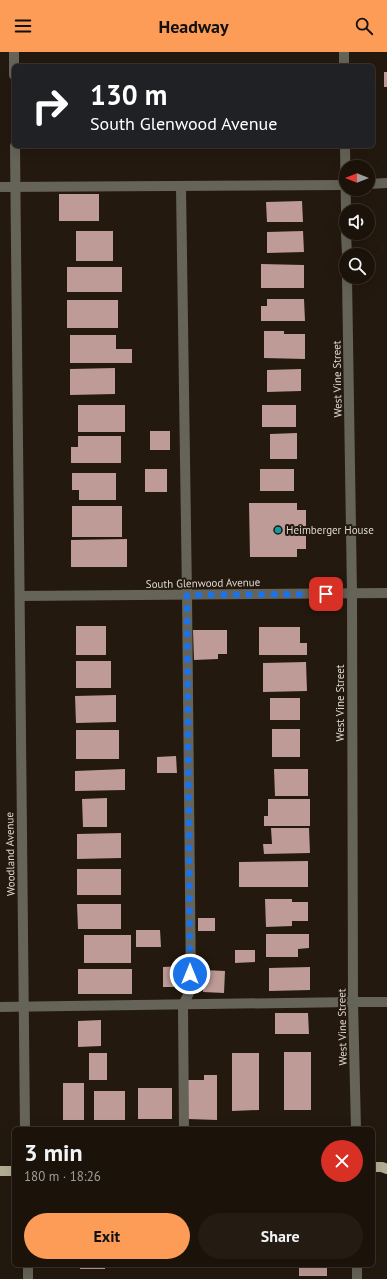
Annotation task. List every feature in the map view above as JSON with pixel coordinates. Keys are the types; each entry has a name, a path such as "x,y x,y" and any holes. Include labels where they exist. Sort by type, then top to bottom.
{"main road":[{"path":"0,1171 12,1171"}],"street":[{"path":"14,52 14,64"},
{"path":"344,52 344,64"},
{"name":"Woodland Avenue","path":"15,148 25,1127"},
{"path":"345,148 345,160"},
{"path":"375,184 387,183"},
{"path":"0,187 339,185"},
{"path":"181,187 191,990 183,1005 184,1127"},
{"name":"West Vine Street","path":"347,284 352,594 353,1002 356,1127"},
{"name":"South Glenwood Avenue","path":"20,596 387,593"},
{"path":"0,1007 24,1008 387,1002"},
{"path":"28,1267 28,1279"},
{"path":"357,1267 357,1279"}],"building":[{"path":"384,72 387,72 387,87 384,87"},
{"path":"59,194 99,194 99,221 59,221"},
{"path":"302,201 303,222 267,222 266,202"},
{"path":"76,231 113,231 113,261 76,261"},
{"path":"303,231 304,252 267,253 267,232"},
{"path":"261,264 304,265 304,288 261,288"},
{"path":"67,267 122,267 122,292 67,292"},
{"path":"267,299 304,299 305,321 261,321 261,306 267,306"},
{"path":"67,300 118,300 118,328 67,328"},
{"path":"264,331 284,331 284,334 305,334 305,359 264,358"},
{"path":"70,335 116,335 116,349 132,349 132,363 70,363"},
{"path":"115,368 115,394 70,395 70,369"},
{"path":"301,369 301,391 267,392 267,370"},
{"path":"78,405 125,405 125,432 78,432"},
{"path":"262,405 296,405 296,427 262,427"},
{"path":"150,431 170,431 170,450 150,450"},
{"path":"297,433 297,459 270,459 270,434"},
{"path":"78,436 121,436 121,463 71,463 71,447 78,447"},
{"path":"145,469 167,469 167,492 145,492"},
{"path":"260,469 294,469 294,491 260,491"},
{"path":"72,473 116,473 116,500 79,500 79,490 72,490"},
{"name":"Heimberger House","path":"249,503 297,503 297,510 306,510 306,549 297,549 297,557 250,557"},
{"path":"72,506 122,506 122,537 72,537"},
{"path":"127,539 127,567 71,567 71,540"},
{"path":"76,626 106,626 106,655 76,655"},
{"path":"259,627 300,627 300,643 307,643 307,655 259,655"},
{"path":"193,630 227,630 227,654 218,654 218,659 194,660"},
{"path":"76,661 111,661 111,688 76,688"},
{"path":"306,662 307,691 263,692 263,663"},
{"path":"116,695 116,722 76,723 75,696"},
{"path":"270,698 300,698 300,720 270,720"},
{"path":"272,729 300,729 300,757 272,757"},
{"path":"76,730 119,730 119,759 76,759"},
{"path":"176,756 177,773 157,773 157,757"},
{"path":"125,769 125,790 75,791 75,771"},
{"path":"274,769 308,769 308,796 275,796"},
{"path":"107,798 107,827 83,827 82,799"},
{"path":"268,799 310,799 310,826 264,826 264,816 268,816"},
{"path":"271,828 309,828 310,853 264,854 263,844 272,844"},
{"path":"121,833 121,858 77,859 77,834"},
{"path":"308,861 308,887 239,887 239,862"},
{"path":"77,869 121,869 121,895 77,895"},
{"path":"265,899 292,899 292,902 308,902 308,921 292,921 292,926 266,927"},
{"path":"77,904 121,904 121,929 78,929"},
{"path":"198,918 215,918 215,931 198,931"},
{"path":"136,930 160,930 161,947 136,947"},
{"path":"266,934 309,934 309,948 298,949 298,957 266,957"},
{"path":"84,935 131,935 131,963 84,963"},
{"path":"235,950 255,950 255,962 235,963"},
{"path":"183,966 183,987 163,987 163,967"},
{"path":"310,967 310,990 269,991 269,968"},
{"path":"78,969 132,969 132,994 78,994"},
{"path":"204,970 225,971 224,993 203,992"},
{"path":"275,1013 308,1013 309,1034 275,1034"},
{"path":"101,1020 101,1046 78,1047 78,1021"},
{"path":"284,1052 311,1052 311,1110 284,1110"},
{"path":"89,1053 107,1053 107,1080 89,1080"},
{"path":"232,1053 259,1053 259,1110 232,1111"},
{"path":"204,1075 217,1075 217,1120 188,1119 188,1080 204,1080"},
{"path":"63,1083 84,1083 84,1120 63,1120"},
{"path":"138,1088 172,1088 172,1119 138,1119"},
{"path":"94,1091 125,1091 125,1120 94,1120"},
{"path":"80,1267 105,1267 105,1269 80,1269"},
{"path":"299,1267 327,1267 327,1276 299,1276"}],"place":[{"name":"Heimberger House","path":"278,530"}],"route":[{"path":"190,974 187,595 326,594"}]}
